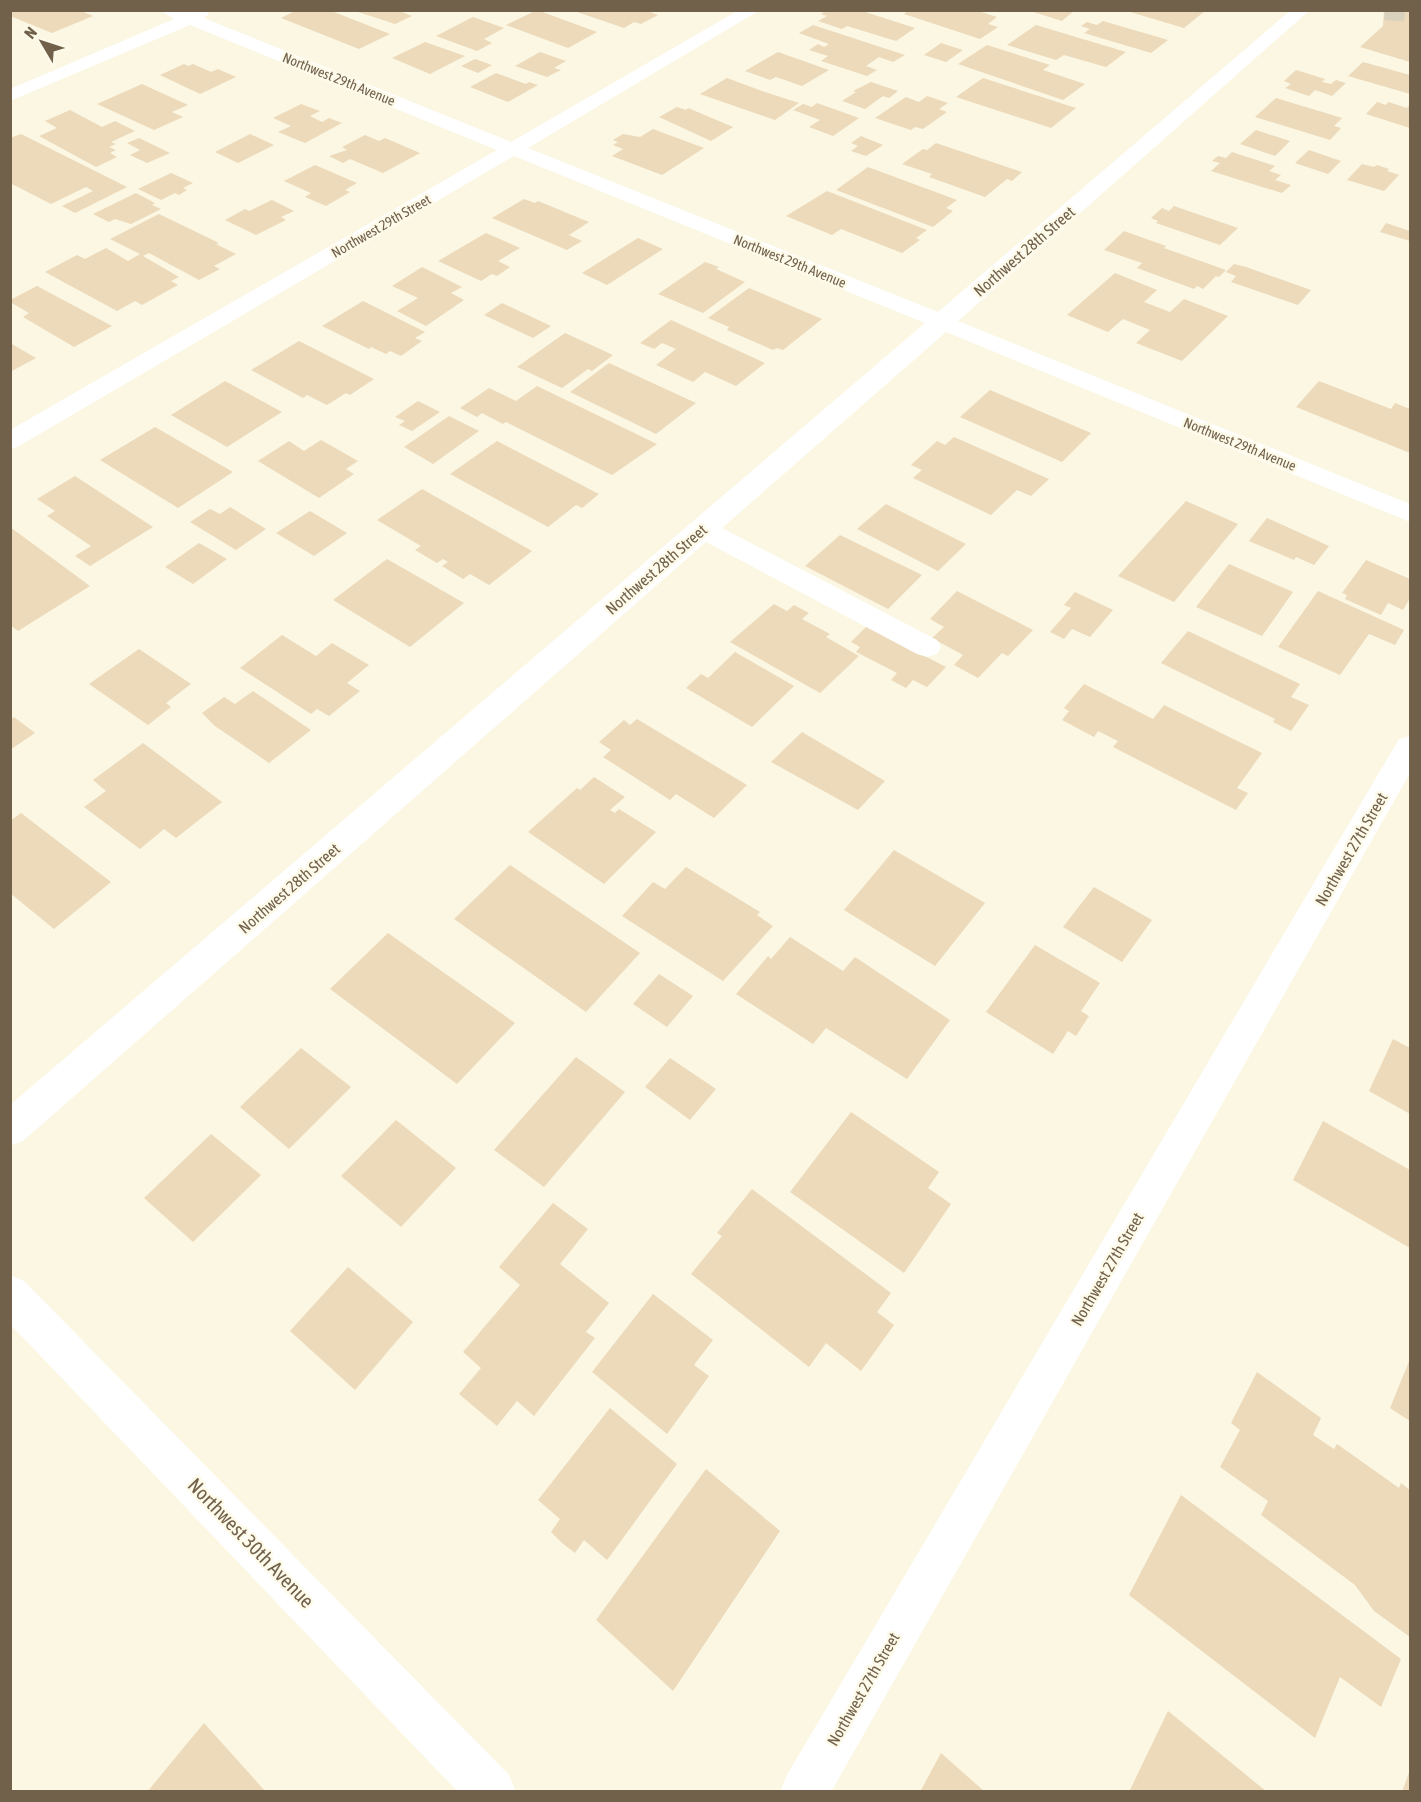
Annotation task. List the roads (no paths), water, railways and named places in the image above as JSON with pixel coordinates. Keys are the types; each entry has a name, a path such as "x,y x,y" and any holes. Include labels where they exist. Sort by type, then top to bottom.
{"street":[{"name":"Northwest 29th Avenue","path":"168,10 198,15 514,149 1410,514"},
{"name":"Northwest 29th Street","path":"10,441 752,10"},
{"name":"Northwest 28th Street","path":"10,1129 1302,10"},
{"path":"10,96 198,15"},
{"path":"702,529 927,647"},
{"name":"Northwest 27th Street","path":"804,1791 1410,747"},
{"name":"Northwest 30th Avenue","path":"10,1295 492,1791"}],"tunnel":[{"path":"1385,10 1410,12"}]}
